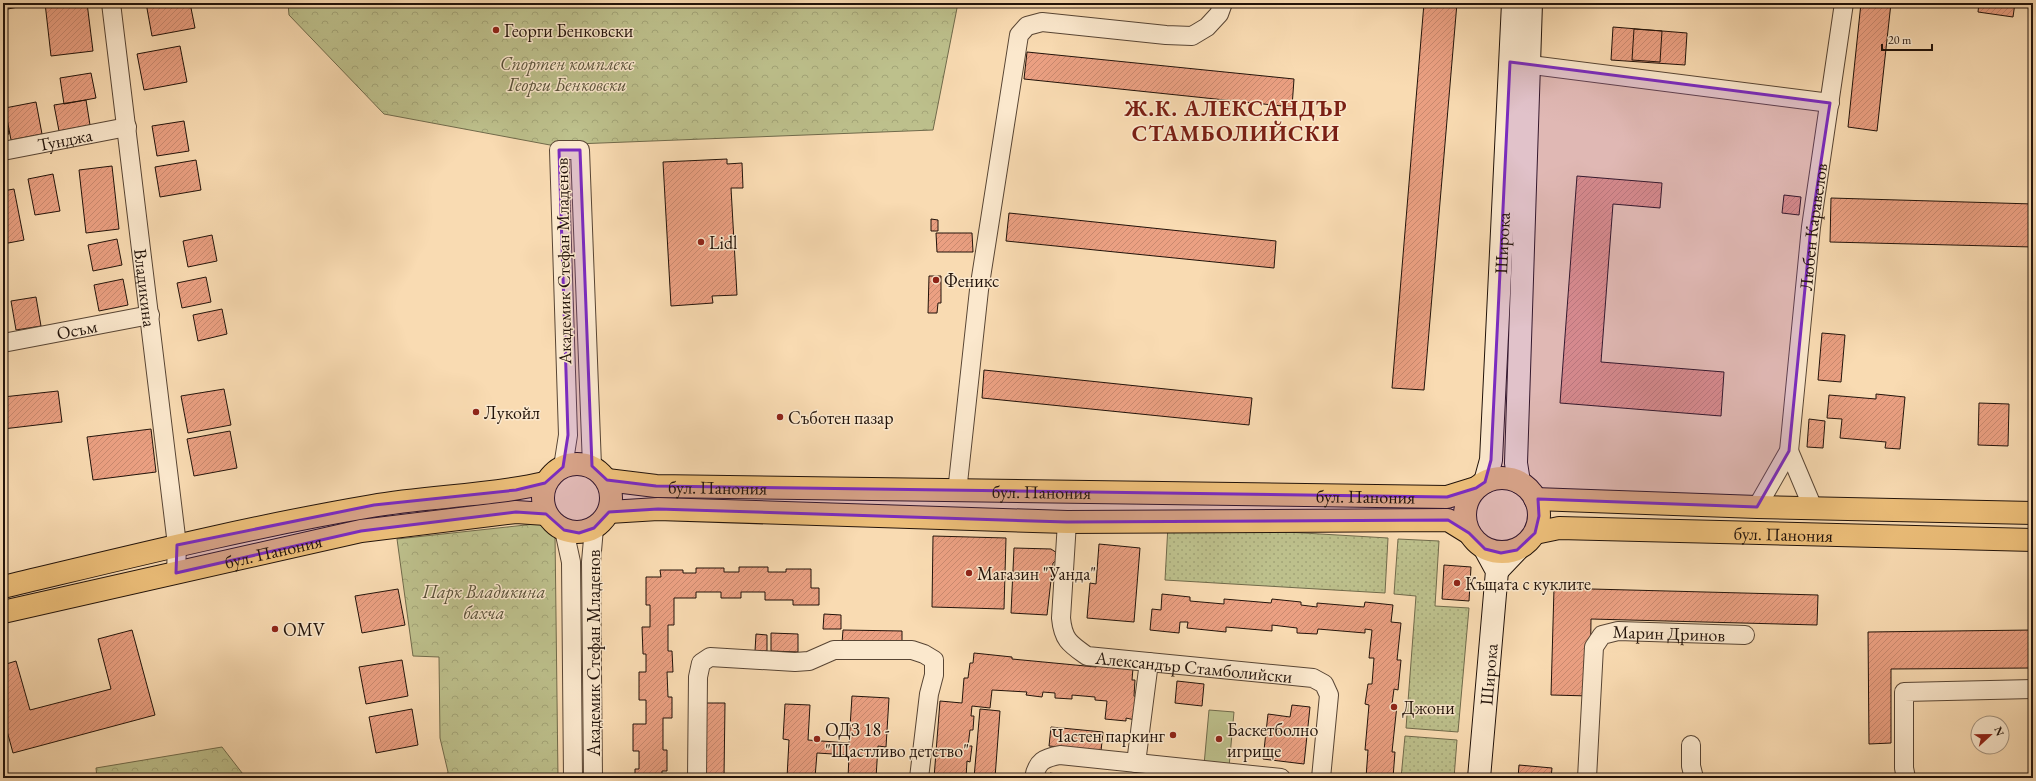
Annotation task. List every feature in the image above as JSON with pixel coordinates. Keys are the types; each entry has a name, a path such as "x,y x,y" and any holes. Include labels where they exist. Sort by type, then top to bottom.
{"main road":[{"name":"Широка","path":"1513,3 1519,64 1516,463 1519,482"},
{"name":"Широка","path":"1481,486 1491,460 1519,64 1531,3"},
{"name":"бул. Панония","path":"563,467 575,463 600,473 656,486 957,492 1447,497 1502,478 1519,482"},
{"path":"563,467 552,474 545,483 543,496 546,514 553,522 564,530 579,533 594,528 603,521 609,512 612,496 600,473"},
{"path":"1485,549 1497,571 1517,550 1528,543 1535,533 1539,516 1536,499 1528,489 1519,482"},
{"name":"бул. Панония","path":"3,587 177,545 374,505 450,495 516,490 545,483"},
{"path":"1469,533 1465,514 1470,496 1481,486"},
{"name":"бул. Панония","path":"1536,499 1757,507 2033,513"},
{"name":"бул. Панония","path":"609,512 658,509 1067,522 1448,520 1469,533 1479,545 1485,549"},
{"name":"бул. Панония","path":"3,612 361,531 516,512 546,514"},
{"name":"бул. Панония","path":"1535,533 1560,528 2033,540"},
{"path":"1485,549 1501,553 1517,550"},
{"name":"Широка","path":"1479,778 1497,571"}],"street":[{"name":"Владикина","path":"111,3 177,545 176,573"},
{"path":"957,492 979,290 1018,35 1027,26 1042,22 1166,35 1192,36 1207,27 1219,14 1223,3"},
{"name":"Любен Каравелов","path":"1757,507 1789,451 1811,227 1844,3"},
{"path":"1519,64 1830,103"},
{"name":"Тунджа","path":"3,151 127,127"},
{"name":"Академик Стефан Младенов","path":"563,467 568,435 558,150 580,150 600,473"},
{"name":"Осъм","path":"3,343 150,315"},
{"name":"Любен Каравелов","path":"1789,451 1813,508"},
{"name":"Александър Стамболийски","path":"1067,522 1061,618 1062,627 1069,644 1087,656 1313,678 1324,684 1329,695 1329,710 1321,778"},
{"name":"Академик Стефан Младенов","path":"593,778 591,562 594,528"},
{"name":"Академик Стефан Младенов","path":"564,530 571,562 573,778"},
{"name":"Марин Дринов","path":"1587,778 1594,647 1602,635 1618,632 1744,635"},
{"path":"697,778 698,676 701,663 710,657 796,662 809,661 834,650 912,650 924,654 934,660 934,675 929,694 919,778"},
{"path":"1136,763 1149,662"},
{"path":"1905,773 1904,692 2033,689"},
{"path":"1691,745 1691,766 1694,778"},
{"path":"1034,778 1036,769 1046,758 1060,755 1281,778"}],"highlighted area":[{"path":"1510,62 1830,103 1811,227 1789,451 1757,507 1538,499 1539,516 1535,533 1517,550 1501,553 1485,549 1469,533 1448,520 1067,522 658,509 609,512 594,528 579,533 564,530 546,514 516,512 361,531 176,573 177,545 374,505 516,490 545,483 563,467 568,435 559,150 580,150 592,466 607,480 656,486 1447,497 1476,488 1485,482 1491,460"}],"green space":[{"name":"Спортен комплекс Георги Бенковски","path":"288,3 958,3 933,130 550,145 384,114 289,15"},
{"name":"Парк Владикина бахча","path":"544,523 555,534 558,778 446,778 448,772 440,738 439,657 413,656 397,539"},
{"path":"1168,525 1388,538 1385,593 1165,580"},
{"path":"1398,539 1439,541 1435,606 1469,608 1458,732 1406,728 1416,596 1394,594"},
{"name":"Баскетболно игрище","path":"1209,710 1234,712 1229,767 1204,765"},
{"path":"1405,736 1457,740 1454,778 1401,778"},
{"path":"222,747 246,778 97,778 96,768"}],"building":[{"path":"3,3 18,3 18,7 3,10"},
{"path":"45,3 87,3 93,51 51,56"},
{"path":"146,3 190,3 195,28 152,36"},
{"path":"1424,3 1457,3 1424,390 1392,388"},
{"path":"1861,3 1891,3 1877,131 1848,127"},
{"path":"1979,3 2015,3 2013,17 1978,12"},
{"path":"1613,27 1687,33 1685,65 1611,60"},
{"path":"1634,29 1662,31 1660,62 1632,60"},
{"path":"180,46 187,82 144,90 137,54"},
{"path":"1027,52 1294,79 1292,107 1024,79"},
{"path":"91,73 96,98 64,104 60,78"},
{"path":"86,100 90,125 59,131 54,105"},
{"path":"36,102 42,134 11,140 5,108"},
{"path":"3,103 9,134 3,135"},
{"path":"184,121 189,151 157,156 152,126"},
{"name":"Lidl","path":"727,159 727,164 742,163 743,188 731,188 737,295 712,296 713,303 671,306 663,162"},
{"path":"196,160 201,190 160,197 155,167"},
{"path":"112,166 119,229 86,233 79,170"},
{"path":"53,174 60,211 35,215 28,179"},
{"path":"1577,176 1662,183 1660,208 1613,204 1601,362 1724,372 1721,416 1560,403"},
{"path":"14,189 24,240 3,244 3,191"},
{"path":"1784,195 1801,197 1799,215 1782,213"},
{"path":"1831,198 2033,204 2033,247 1830,242"},
{"path":"1009,213 1276,241 1274,268 1006,241"},
{"path":"931,219 938,220 938,231 931,231"},
{"path":"936,233 972,233 973,252 937,252"},
{"path":"212,235 217,261 188,267 183,241"},
{"path":"117,239 122,265 93,271 88,245"},
{"path":"929,276 941,276 941,303 938,303 937,313 928,313"},
{"path":"206,277 211,302 182,308 177,283"},
{"path":"123,279 128,305 99,311 94,285"},
{"path":"36,297 41,326 16,330 11,301"},
{"path":"222,309 227,334 198,341 193,315"},
{"path":"1822,333 1845,335 1841,382 1818,380"},
{"path":"984,370 1252,398 1249,425 982,398"},
{"path":"224,389 231,425 188,433 181,396"},
{"path":"58,391 62,422 3,429 3,397"},
{"path":"1876,394 1905,397 1900,449 1885,448 1886,442 1840,438 1842,419 1827,418 1829,395 1876,399"},
{"path":"1979,403 2009,404 2008,446 1978,445"},
{"path":"1809,419 1825,421 1823,448 1807,447"},
{"path":"151,429 156,472 93,480 87,437"},
{"path":"230,431 237,468 194,476 187,439"},
{"name":"Магазин \"Уанда\"","path":"933,536 1006,538 1004,609 932,607"},
{"path":"1099,544 1140,548 1134,622 1087,618 1090,583 1096,584"},
{"path":"1014,548 1051,549 1057,553 1057,560 1053,563 1047,615 1011,613"},
{"name":"Къщата с куклите","path":"1444,565 1471,567 1469,601 1442,599"},
{"path":"739,567 768,567 768,572 786,572 786,569 811,569 811,588 819,588 819,605 793,605 793,600 765,600 765,592 741,592 741,598 721,598 721,592 696,592 696,598 674,598 674,625 668,625 668,651 672,651 673,672 667,672 668,697 672,697 672,718 663,718 663,750 667,750 667,771 662,771 662,778 635,778 635,769 639,769 639,751 633,751 633,724 646,724 646,700 639,700 639,672 646,672 646,654 643,654 642,627 650,627 650,605 646,605 646,577 661,577 660,570 683,570 683,573 696,573 696,568 724,568 724,572 739,572"},
{"path":"1554,588 1818,595 1817,625 1591,619 1590,696 1551,695"},
{"path":"398,589 405,625 362,633 355,596"},
{"path":"1162,594 1190,597 1190,601 1224,604 1224,599 1271,603 1272,599 1301,602 1301,605 1317,607 1317,603 1364,607 1365,602 1393,605 1391,622 1401,623 1397,660 1401,660 1398,690 1394,689 1392,704 1397,705 1392,752 1395,752 1393,778 1366,778 1368,750 1365,750 1369,705 1365,704 1368,684 1372,684 1374,658 1369,658 1372,630 1365,629 1365,633 1318,629 1317,634 1297,633 1297,628 1272,625 1272,631 1226,627 1226,632 1187,628 1188,622 1180,622 1179,633 1150,630 1152,609 1161,610"},
{"path":"824,614 841,615 841,629 823,629"},
{"path":"132,630 155,715 13,753 3,716 3,665 16,661 30,710 111,689 98,639"},
{"path":"843,630 902,631 902,644 842,643"},
{"path":"2033,630 2033,668 1891,669 1891,743 1869,744 1868,632"},
{"path":"771,633 798,634 798,652 771,651"},
{"path":"756,634 767,635 767,651 755,651"},
{"path":"974,653 1012,657 1012,659 1096,667 1096,664 1133,668 1132,680 1135,680 1134,696 1137,697 1135,720 1126,718 1126,721 1105,719 1107,701 1095,700 1095,697 1072,695 1072,699 1055,698 1055,693 1043,692 1042,697 1026,695 1027,692 992,690 990,708 972,706 971,716 974,716 973,730 970,730 968,746 972,746 970,762 967,761 966,778 934,778 940,701 962,703 964,678 968,678 970,663 973,663"},
{"path":"402,660 408,696 366,704 359,667"},
{"path":"1177,681 1204,684 1202,706 1175,703"},
{"path":"852,696 889,698 886,747 878,746 876,778 848,778 849,755 817,753 815,778 787,778 789,740 783,739 785,704 810,705 808,740 849,743"},
{"path":"705,703 725,703 724,778 704,778"},
{"path":"1292,705 1310,707 1304,764 1263,759 1268,714 1290,717"},
{"path":"412,709 418,745 376,753 369,717"},
{"path":"980,709 1000,711 995,778 974,778"},
{"path":"1051,727 1103,732 1101,751 1049,746"},
{"path":"1519,765 1552,768 1551,778 1518,778"},
{"path":"1050,773 1074,777 1074,778 1049,778"},
{"path":"1075,775 1098,778 1075,778"},
{"path":"1724,776 1746,778 1723,778"}],"place":[{"name":"Георги Бенковски","path":"496,30"},
{"name":"Lidl","path":"701,242"},
{"name":"Феникс","path":"936,280"},
{"name":"Лукойл","path":"476,412"},
{"name":"Съботен пазар","path":"780,417"},
{"name":"Магазин \"Уанда\"","path":"969,573"},
{"name":"Къщата с куклите","path":"1457,583"},
{"name":"OMV","path":"275,629"},
{"name":"Джони","path":"1394,707"},
{"name":"Частен паркинг","path":"1173,735"},
{"name":"ОДЗ 18 - \"Щастливо детство\"","path":"817,739"},
{"name":"Баскетболно игрище","path":"1219,739"}],"district":[{"name":"Ж.К. АЛЕКСАНДЪР СТАМБОЛИЙСКИ","path":"1236,120"}]}
